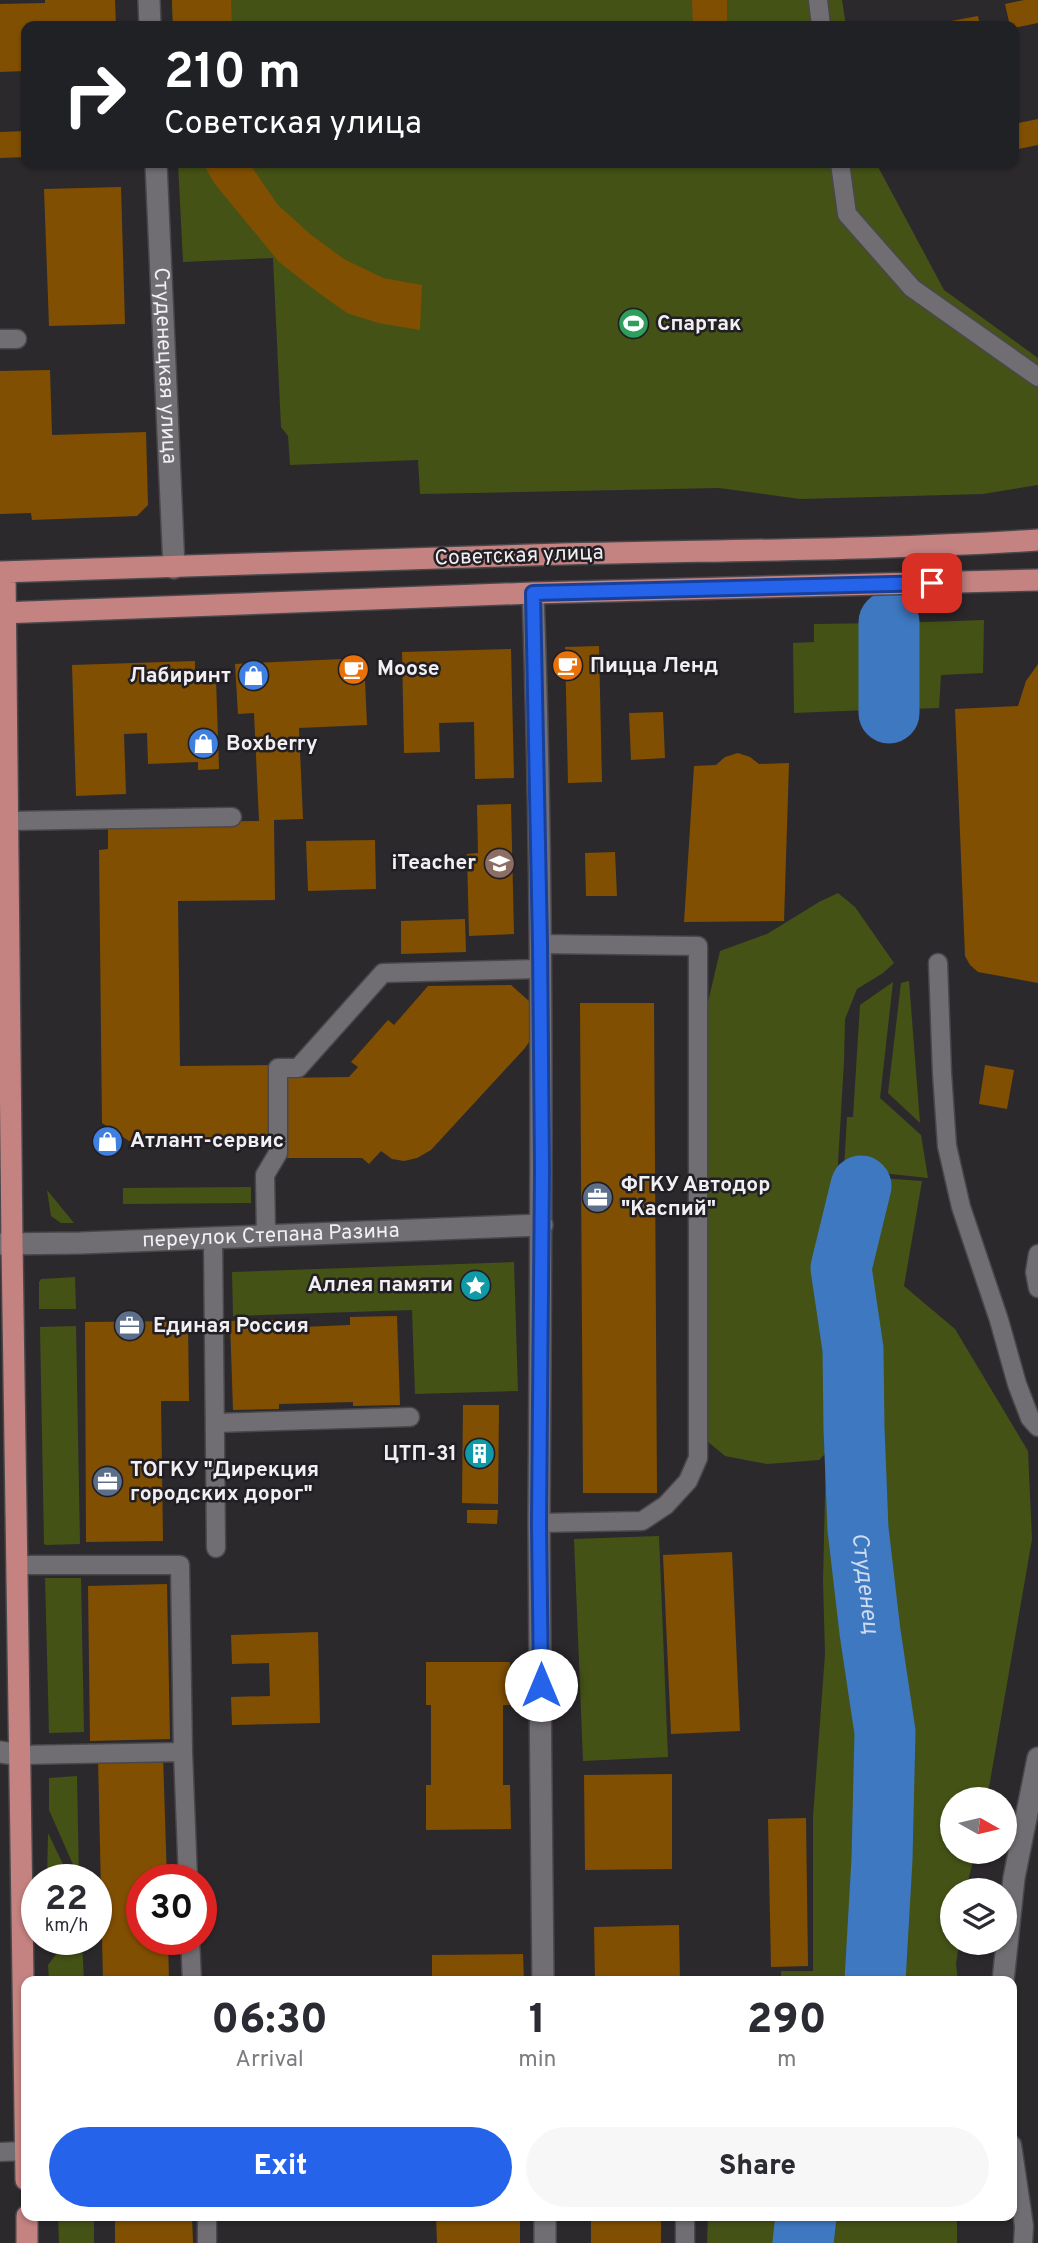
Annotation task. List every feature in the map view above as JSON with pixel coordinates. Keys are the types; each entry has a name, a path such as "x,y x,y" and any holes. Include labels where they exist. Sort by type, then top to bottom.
{"main road":[{"name":"Советская улица","path":"2,572 530,555 800,550 1038,540"},
{"path":"2,572 8,821 6,1244 17,1565 10,1754 21,2018"},
{"name":"Советская улица","path":"3,613 533,593 1038,580"},
{"path":"27,2221 27,2243"}],"street":[{"path":"149,0 150,21"},
{"name":"Студенецкая улица","path":"156,168 174,568"},
{"path":"533,593 540,944 542,1225 539,1523 543,1976"},
{"name":"переулок Степана Разина","path":"6,1244 542,1225"},
{"path":"1004,1976 1014,1878 1038,1758"},
{"path":"545,2221 545,2243"}],"lane":[{"path":"818,0 820,21"},
{"path":"841,168 847,214 912,288 1038,377"},
{"path":"8,821 232,817"},
{"path":"539,1523 642,1521 666,1505 688,1481 698,1458 698,946 540,944"},
{"path":"938,963 947,1146 961,1207 999,1320 1017,1384 1030,1418 1038,1427"},
{"path":"266,1236 265,1175 278,1153 278,1068 298,1068 383,973 540,969"},
{"path":"213,1238 216,1548"},
{"path":"1038,1254 1035,1272 1038,1288"},
{"path":"215,1423 410,1417"},
{"path":"17,1565 180,1565 187,1864"},
{"path":"10,1754 183,1752"},
{"path":"191,1955 192,1976"},
{"path":"0,2152 21,2141"},
{"path":"1017,2172 1028,2233"},
{"path":"207,2221 208,2243"},
{"path":"685,2221 685,2243"}],"green space":[{"path":"172,0 842,0 845,21 173,21"},
{"name":"Спартак","path":"178,168 879,168 944,290 1038,358 1038,485 983,494 800,499 719,488 420,494 418,460 290,465 288,436 281,427 273,258 183,262"},
{"path":"984,620 983,673 941,675 939,708 910,709 894,682 895,623"},
{"path":"885,623 884,683 868,710 794,713 793,643 814,642 814,624"},
{"path":"838,893 855,907 894,963 857,989 845,1019 839,1175 922,1181 904,1286 955,1329 1028,1451 1032,1539 989,1787 940,1787 940,1864 972,1864 969,1878 940,1878 940,1955 957,1955 957,1976 781,1976 781,1971 813,1971 813,1817 825,1654 823,1581 826,1453 819,1460 767,1464 725,1456 707,1441 705,1278 708,1002 720,951 767,934"},
{"path":"909,981 920,1123 888,1093 901,983"},
{"path":"893,982 880,1098 921,1135 928,1178 844,1169 847,1117 853,1117 860,1005"},
{"path":"251,1187 251,1203 123,1204 123,1188"},
{"path":"47,1190 74,1223 61,1223 51,1216"},
{"path":"514,1262 518,1391 415,1394 412,1310 233,1316 232,1272"},
{"path":"75,1277 76,1309 39,1309 41,1279"},
{"path":"76,1326 80,1544 46,1545 40,1327"},
{"path":"659,1536 668,1757 583,1761 574,1539"},
{"path":"45,1578 81,1578 84,1732 49,1733"},
{"path":"77,1776 79,1864 73,1864 49,1810 49,1778"},
{"path":"48,1833 63,1864 47,1864"},
{"path":"56,1955 83,1955 84,1976 49,1976 48,1965"},
{"path":"58,2221 94,2221 94,2243 59,2243"},
{"path":"708,2221 957,2221 957,2243 707,2243"}],"building":[{"path":"45,0 115,0 116,21 21,21 21,71 0,72 0,4 45,3"},
{"path":"172,0 231,0 232,21 173,21"},
{"path":"692,0 727,0 727,21 693,21"},
{"path":"1038,0 1038,23 1019,27 1019,21 1009,21 1005,4"},
{"path":"978,16 979,21 951,21"},
{"path":"1038,119 1038,145 1019,149 1019,123"},
{"path":"21,131 21,157 0,158 0,132"},
{"path":"206,168 252,168 278,205 310,234 344,259 383,278 422,285 420,330 378,323 347,313 316,291 279,262 214,183"},
{"path":"121,187 125,324 49,326 44,189"},
{"path":"50,370 52,435 146,432 148,505 137,516 32,520 31,513 0,514 0,371"},
{"path":"599,646 602,782 568,783 565,647"},
{"path":"511,649 514,778 475,779 474,722 439,723 440,752 404,753 402,652"},
{"path":"364,658 367,725 299,728 303,819 274,820 275,900 178,901 180,1066 275,1065 276,1140 129,1141 102,1123 99,850 108,849 108,823 259,821 254,713 238,714 235,664"},
{"path":"195,661 195,680 216,679 219,769 198,770 198,762 148,764 147,733 124,734 126,794 76,796 72,665"},
{"path":"1038,664 1038,983 978,972 965,956 955,709 1018,706 1026,681"},
{"path":"663,712 665,758 631,760 629,713"},
{"path":"738,753 759,764 789,763 784,921 684,922 694,766 716,765 725,757"},
{"path":"511,804 514,934 469,936 467,854 478,853 477,805"},
{"path":"375,840 376,889 308,891 306,841"},
{"path":"615,852 617,896 586,896 585,853"},
{"path":"465,919 466,952 401,954 401,921"},
{"path":"511,985 529,1001 535,1018 533,1036 431,1150 417,1158 404,1161 392,1159 381,1151 369,1164 362,1158 281,1158 280,1078 349,1077 358,1067 351,1062 388,1020 394,1025 428,986"},
{"path":"580,1003 654,1003 657,1493 583,1493"},
{"path":"985,1065 1014,1070 1007,1109 979,1104"},
{"path":"397,1316 400,1405 353,1406 353,1402 279,1404 279,1409 233,1410 230,1321 276,1320 277,1328 350,1325 350,1317"},
{"path":"188,1321 189,1401 161,1401 163,1541 86,1542 85,1322"},
{"name":"ЦТП-31","path":"463,1405 499,1405 498,1504 462,1503"},
{"path":"467,1510 498,1510 497,1524 467,1523"},
{"path":"732,1552 740,1731 671,1734 663,1555"},
{"path":"167,1584 170,1739 90,1741 88,1586"},
{"path":"318,1632 320,1723 232,1725 231,1697 270,1696 269,1663 232,1664 231,1635"},
{"path":"426,1662 510,1662 510,1705 503,1705 503,1785 510,1785 511,1829 426,1830 426,1785 431,1785 431,1705 426,1705"},
{"path":"163,1755 166,1864 126,1864 126,1955 168,1955 169,1976 103,1976 102,1955 112,1955 112,1864 100,1864 98,1757"},
{"path":"672,1774 672,1869 585,1870 584,1775"},
{"path":"806,1818 808,1966 771,1967 768,1819"},
{"path":"679,1925 680,1976 595,1976 594,1927"},
{"path":"523,1954 524,1976 432,1976 432,1955"},
{"path":"115,2221 192,2221 193,2243 115,2243"},
{"path":"436,2221 520,2221 520,2243 437,2243"},
{"path":"591,2221 661,2221 661,2243 591,2243"}],"waterway":[{"name":"Студенец","path":"889,622 889,713"},
{"name":"Студенец","path":"861,1186 841,1268 853,1349 858,1529 885,1732 875,1976"},
{"name":"Студенец","path":"803,2243 805,2221"}],"place":[{"name":"Спартак","path":"634,324"},
{"name":"Пицца Ленд","path":"567,666"},
{"name":"Moose","path":"354,669"},
{"name":"Лабиринт","path":"254,676"},
{"name":"Boxberry","path":"203,744"},
{"name":"iTeacher","path":"499,863"},
{"name":"Атлант-сервис","path":"107,1141"},
{"name":"ФГКУ Автодор \"Каспий\"","path":"598,1197"},
{"name":"Аллея памяти","path":"476,1285"},
{"name":"Единая Россия","path":"130,1326"},
{"name":"ЦТП-31","path":"480,1454"},
{"name":"ТОГКУ \"Дирекция городских дорог\"","path":"107,1482"}],"route":[{"path":"541,1685 539,1523 542,1170 533,593 932,583"}]}
